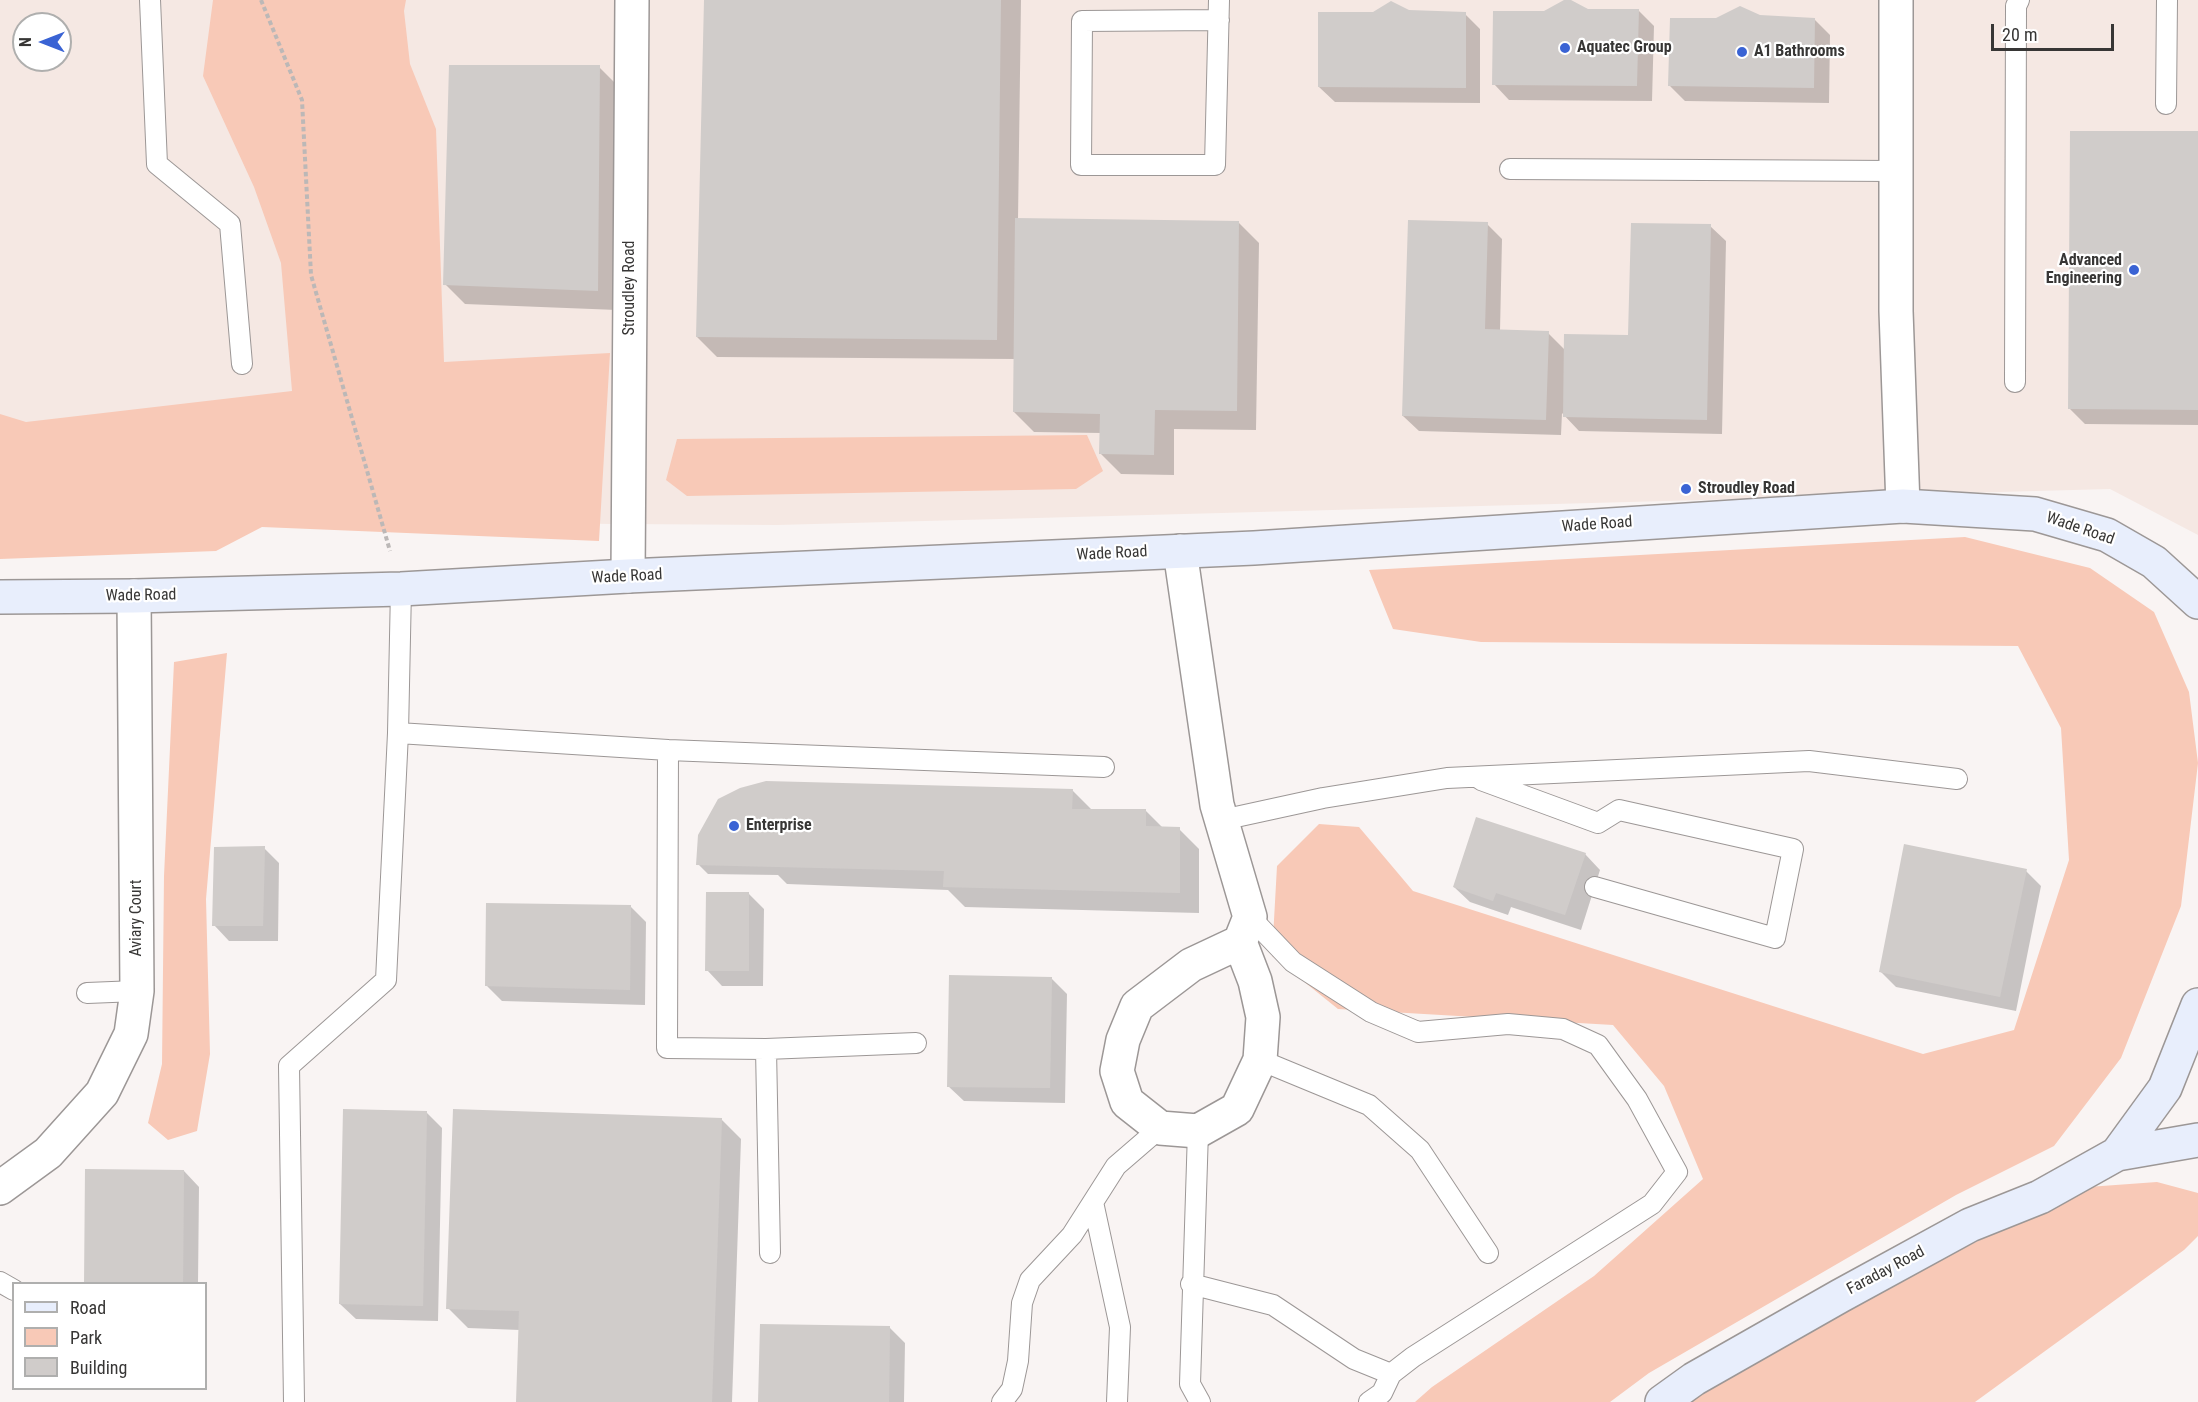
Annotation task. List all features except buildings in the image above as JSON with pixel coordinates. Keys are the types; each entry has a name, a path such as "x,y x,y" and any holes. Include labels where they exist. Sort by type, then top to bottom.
{"street":[{"name":"Stroudley Road","path":"628,576 632,0"},
{"path":"1896,0 1896,311 1903,506"},
{"name":"Wade Road","path":"0,597 401,590 628,576 1180,551 1903,506 2036,514 2107,535 2154,562 2198,602"},
{"path":"1180,551 1222,820 1245,929 1255,981 1263,1017 1260,1060 1237,1108 1198,1131 1160,1128 1127,1102 1117,1071 1123,1040 1137,1005 1191,964 1245,929"},
{"name":"Aviary Court","path":"0,1188 48,1153 102,1094 131,1034 137,991 134,596"},
{"name":"Faraday Road","path":"2116,1154 2165,1088 2198,1005"},
{"name":"Faraday Road","path":"1662,1402 1694,1379 1970,1225 2040,1197 2116,1154 2198,1140"}],"lane":[{"path":"150,0 157,164 230,224 242,364"},
{"path":"1219,0 1219,20 1215,165 1081,165 1082,21 1219,20"},
{"path":"2015,382 2016,6 2019,0"},
{"path":"2166,104 2167,0"},
{"path":"1510,169 1896,171"},
{"path":"294,1402 289,1066 386,980 398,734 401,590"},
{"path":"398,734 668,750 1104,767"},
{"path":"668,750 667,1048 766,1050 916,1043"},
{"path":"1222,820 1323,798 1447,778 1809,762 1957,779"},
{"path":"1473,777 1598,823 1619,810 1794,849 1775,938 1596,886"},
{"path":"1245,929 1371,1012 1418,1032 1508,1024 1563,1029 1598,1045 1637,1099 1677,1172 1652,1204 1413,1357 1391,1374 1382,1393 1369,1402"},
{"path":"87,993 137,991"},
{"path":"766,1050 770,1253"},
{"path":"1260,1060 1369,1105 1419,1150 1488,1253"},
{"path":"1002,1402 1012,1389 1018,1361 1022,1303 1030,1280 1072,1235 1116,1166 1160,1128"},
{"path":"1198,1131 1191,1284 1190,1384 1200,1402"},
{"path":"1093,1202 1120,1327 1117,1402"},
{"path":"1191,1284 1273,1305 1353,1359 1391,1374"}],"path":[{"path":"261,0 302,100 311,275 401,590"}],"shaded area":[{"path":"0,0 2198,0 2198,535 2110,489 777,525 0,520"}],"green space":[{"path":"213,0 406,0 404,11 410,64 436,129 444,362 610,353 599,541 262,527 216,551 0,559 0,414 26,422 292,391 281,263 254,187 203,76"},
{"path":"1087,435 1103,471 1076,489 687,496 666,480 677,439"},
{"path":"1965,537 2090,568 2154,612 2189,692 2198,763 2181,906 2121,1058 2054,1146 1956,1195 1649,1373 1610,1402 1415,1402 1432,1387 1594,1276 1703,1179 1664,1086 1613,1025 1338,1009 1272,956 1277,866 1319,824 1359,827 1413,891 1923,1054 2014,1030 2069,860 2061,728 2018,646 1481,642 1393,629 1369,570"},
{"path":"227,653 206,899 210,1054 197,1131 168,1140 148,1123 162,1064 164,876 174,662"},
{"path":"2157,1182 2198,1193 2198,1236 2184,1250 1975,1402 1692,1402 1719,1378 1866,1296 2088,1187"}],"place":[{"name":"Aquatec Group","path":"1565,48"},
{"name":"A1 Bathrooms","path":"1742,52"},
{"name":"Advanced Engineering","path":"2134,270"},
{"name":"Stroudley Road","path":"1686,489"},
{"name":"Enterprise","path":"734,826"}]}
